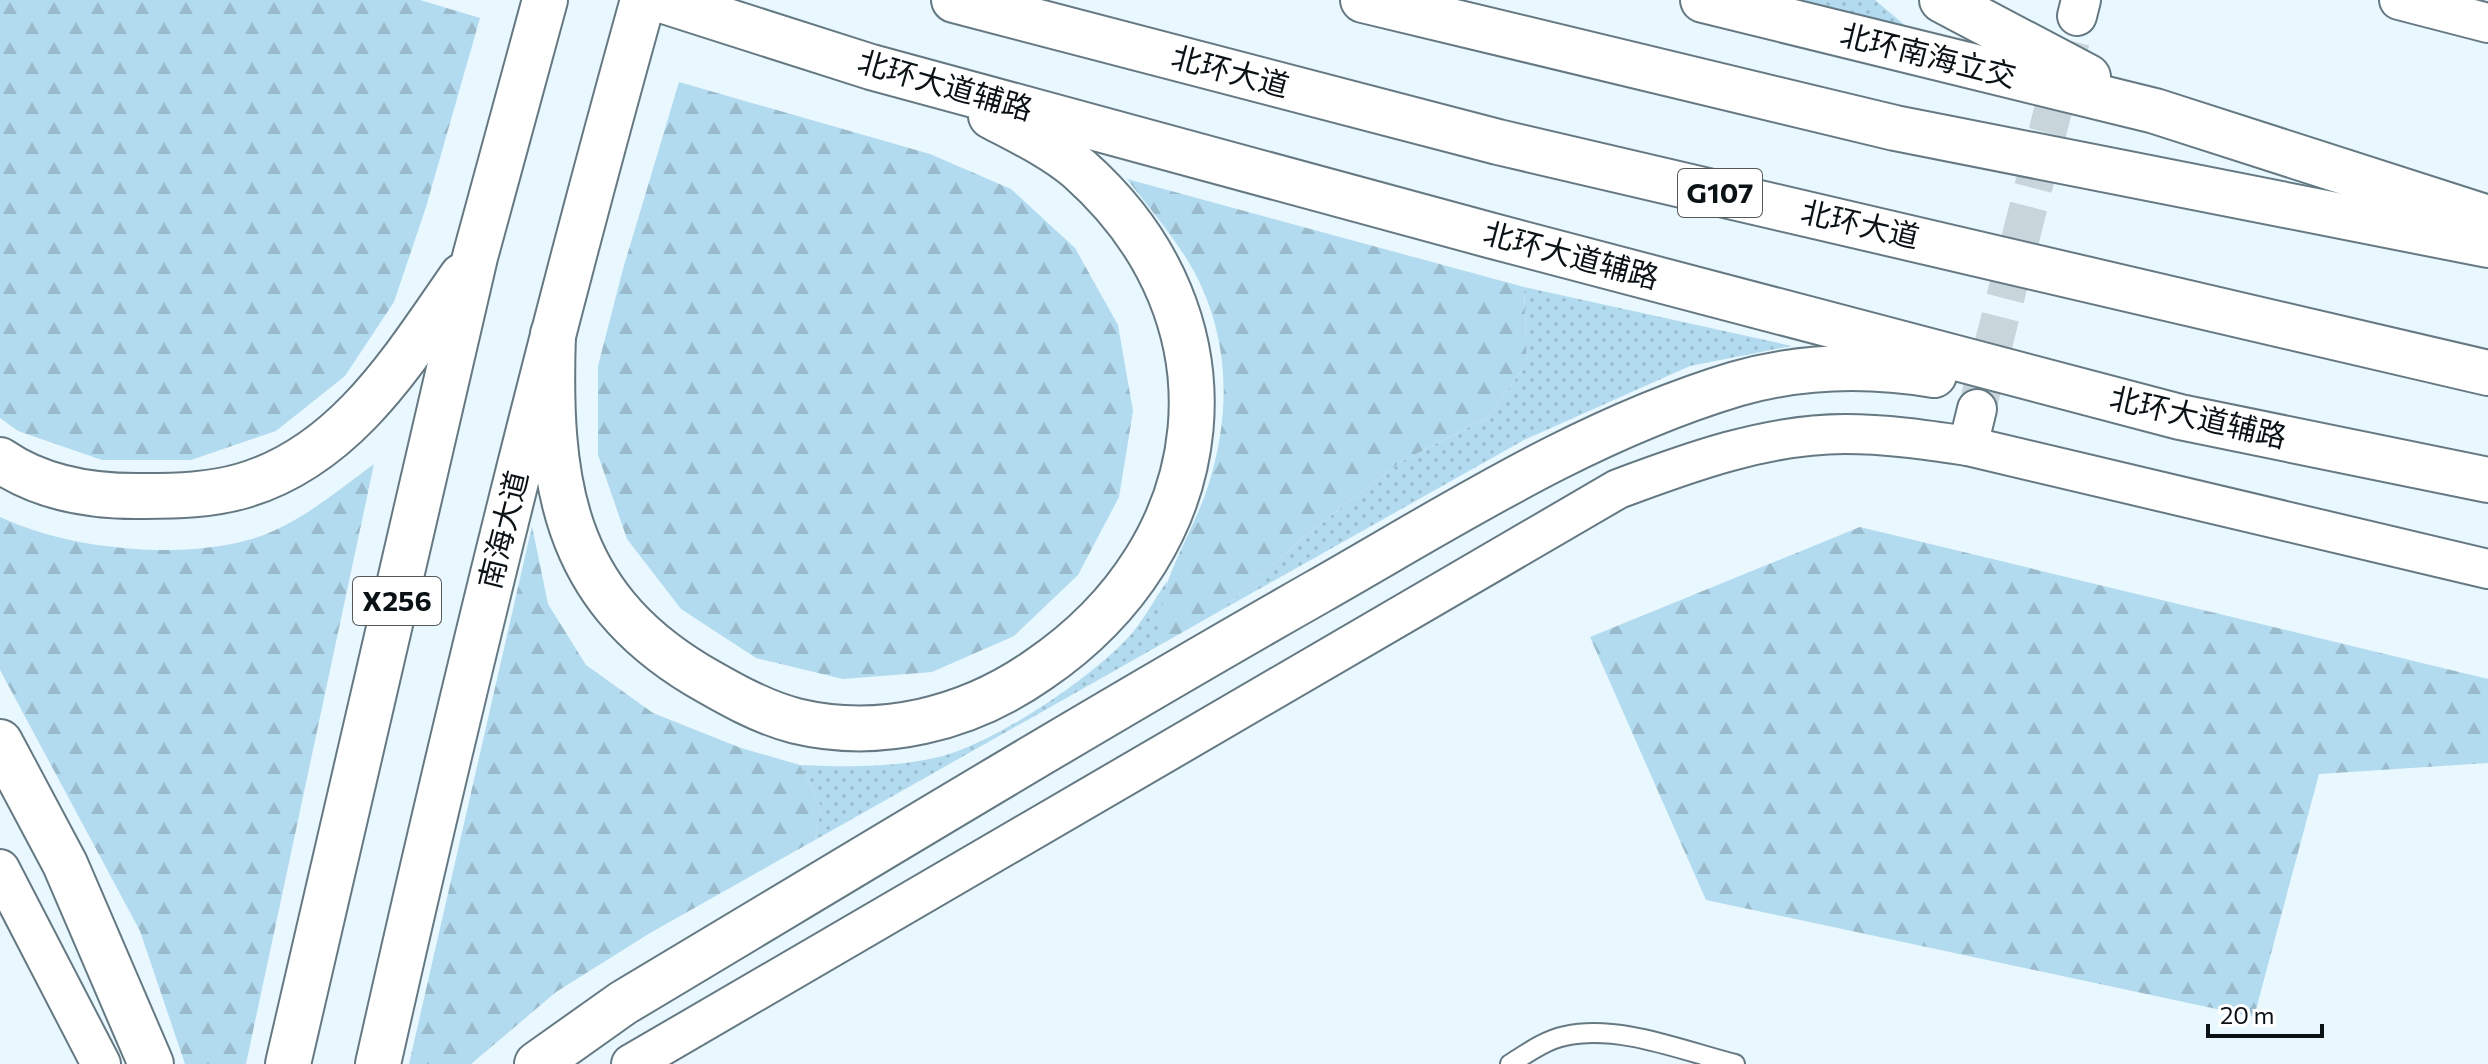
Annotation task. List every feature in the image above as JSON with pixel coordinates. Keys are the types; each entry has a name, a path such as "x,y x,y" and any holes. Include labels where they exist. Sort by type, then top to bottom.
{"main road":[{"name":"X256","path":"288,1064 475,257 545,0"},
{"name":"南海大道","path":"378,1064 438,796 553,334 643,0"},
{"name":"北环大道辅路","path":"661,0 871,67 1489,235 2180,417 2488,480"},
{"name":"北环大道","path":"954,0 1498,142 2488,373"},
{"path":"1363,0 1895,128 2488,245"},
{"name":"北环南海立交","path":"1703,0 2155,111"},
{"path":"1942,0 2155,111 2488,218"},
{"path":"553,334 553,455 560,497 575,539 598,583 634,627 680,665 734,697 795,721 851,729 904,727 959,712 1012,688 1066,652 1108,609 1145,563 1175,502 1187,464 1194,409 1190,356 1175,300 1149,251 1116,205 1076,166 1032,137 965,103 871,67"},
{"path":"0,460 64,489 122,497 186,496 243,486 289,466 349,422 386,385 475,257"},
{"path":"537,1064 623,1003 1181,670 1570,449 1657,410 1740,383 1816,367 1878,368 2180,417"},
{"path":"0,742 65,864 151,1064"}],"street":[{"path":"2399,0 2488,23"},
{"path":"1968,446 1977,409"},
{"path":"631,1064 1618,489 1692,461 1768,443 1842,434 1907,437 1968,446 2488,569"},
{"path":"0,869 101,1064"}],"lane":[{"path":"1510,1064 1563,1036 1612,1034 1735,1064"}],"green space":[{"path":"0,0 420,0 480,18 426,207 394,302 345,376 276,431 191,460 102,460 18,431 0,418"},
{"path":"1783,0 1875,0 1914,33"},
{"path":"679,82 930,154 1011,189 1075,248 1118,325 1133,411 1119,497 1078,575 1014,636 932,672 843,679 756,658 681,609 627,539 598,455 598,366 623,269"},
{"path":"1127,179 1524,287 1527,363 1487,418 1402,461 1311,531 1220,611 1160,645 1166,586 1205,495 1217,454 1222,425 1223,368 1219,339 1200,284 1186,258"},
{"path":"1524,287 1792,346 1690,366 1524,440 1220,611 1311,531 1402,461 1487,418 1527,363"},
{"path":"374,464 246,1064 185,1064 140,931 0,670 0,517 27,528 89,544 155,550 219,546 248,540 282,527 314,508"},
{"path":"532,526 548,604 586,665 653,713 741,748 800,765 821,807 815,840 650,933 556,992 471,1064 409,1064"},
{"path":"1860,527 2488,679 2488,763 2319,774 2254,1017 1706,900 1590,637"},
{"path":"1167,581 1160,645 815,840 821,807 800,765 900,764 934,758 984,740 1041,707 1095,668 1133,632"}],"tunnel":[{"path":"1977,409 2077,16"}]}
